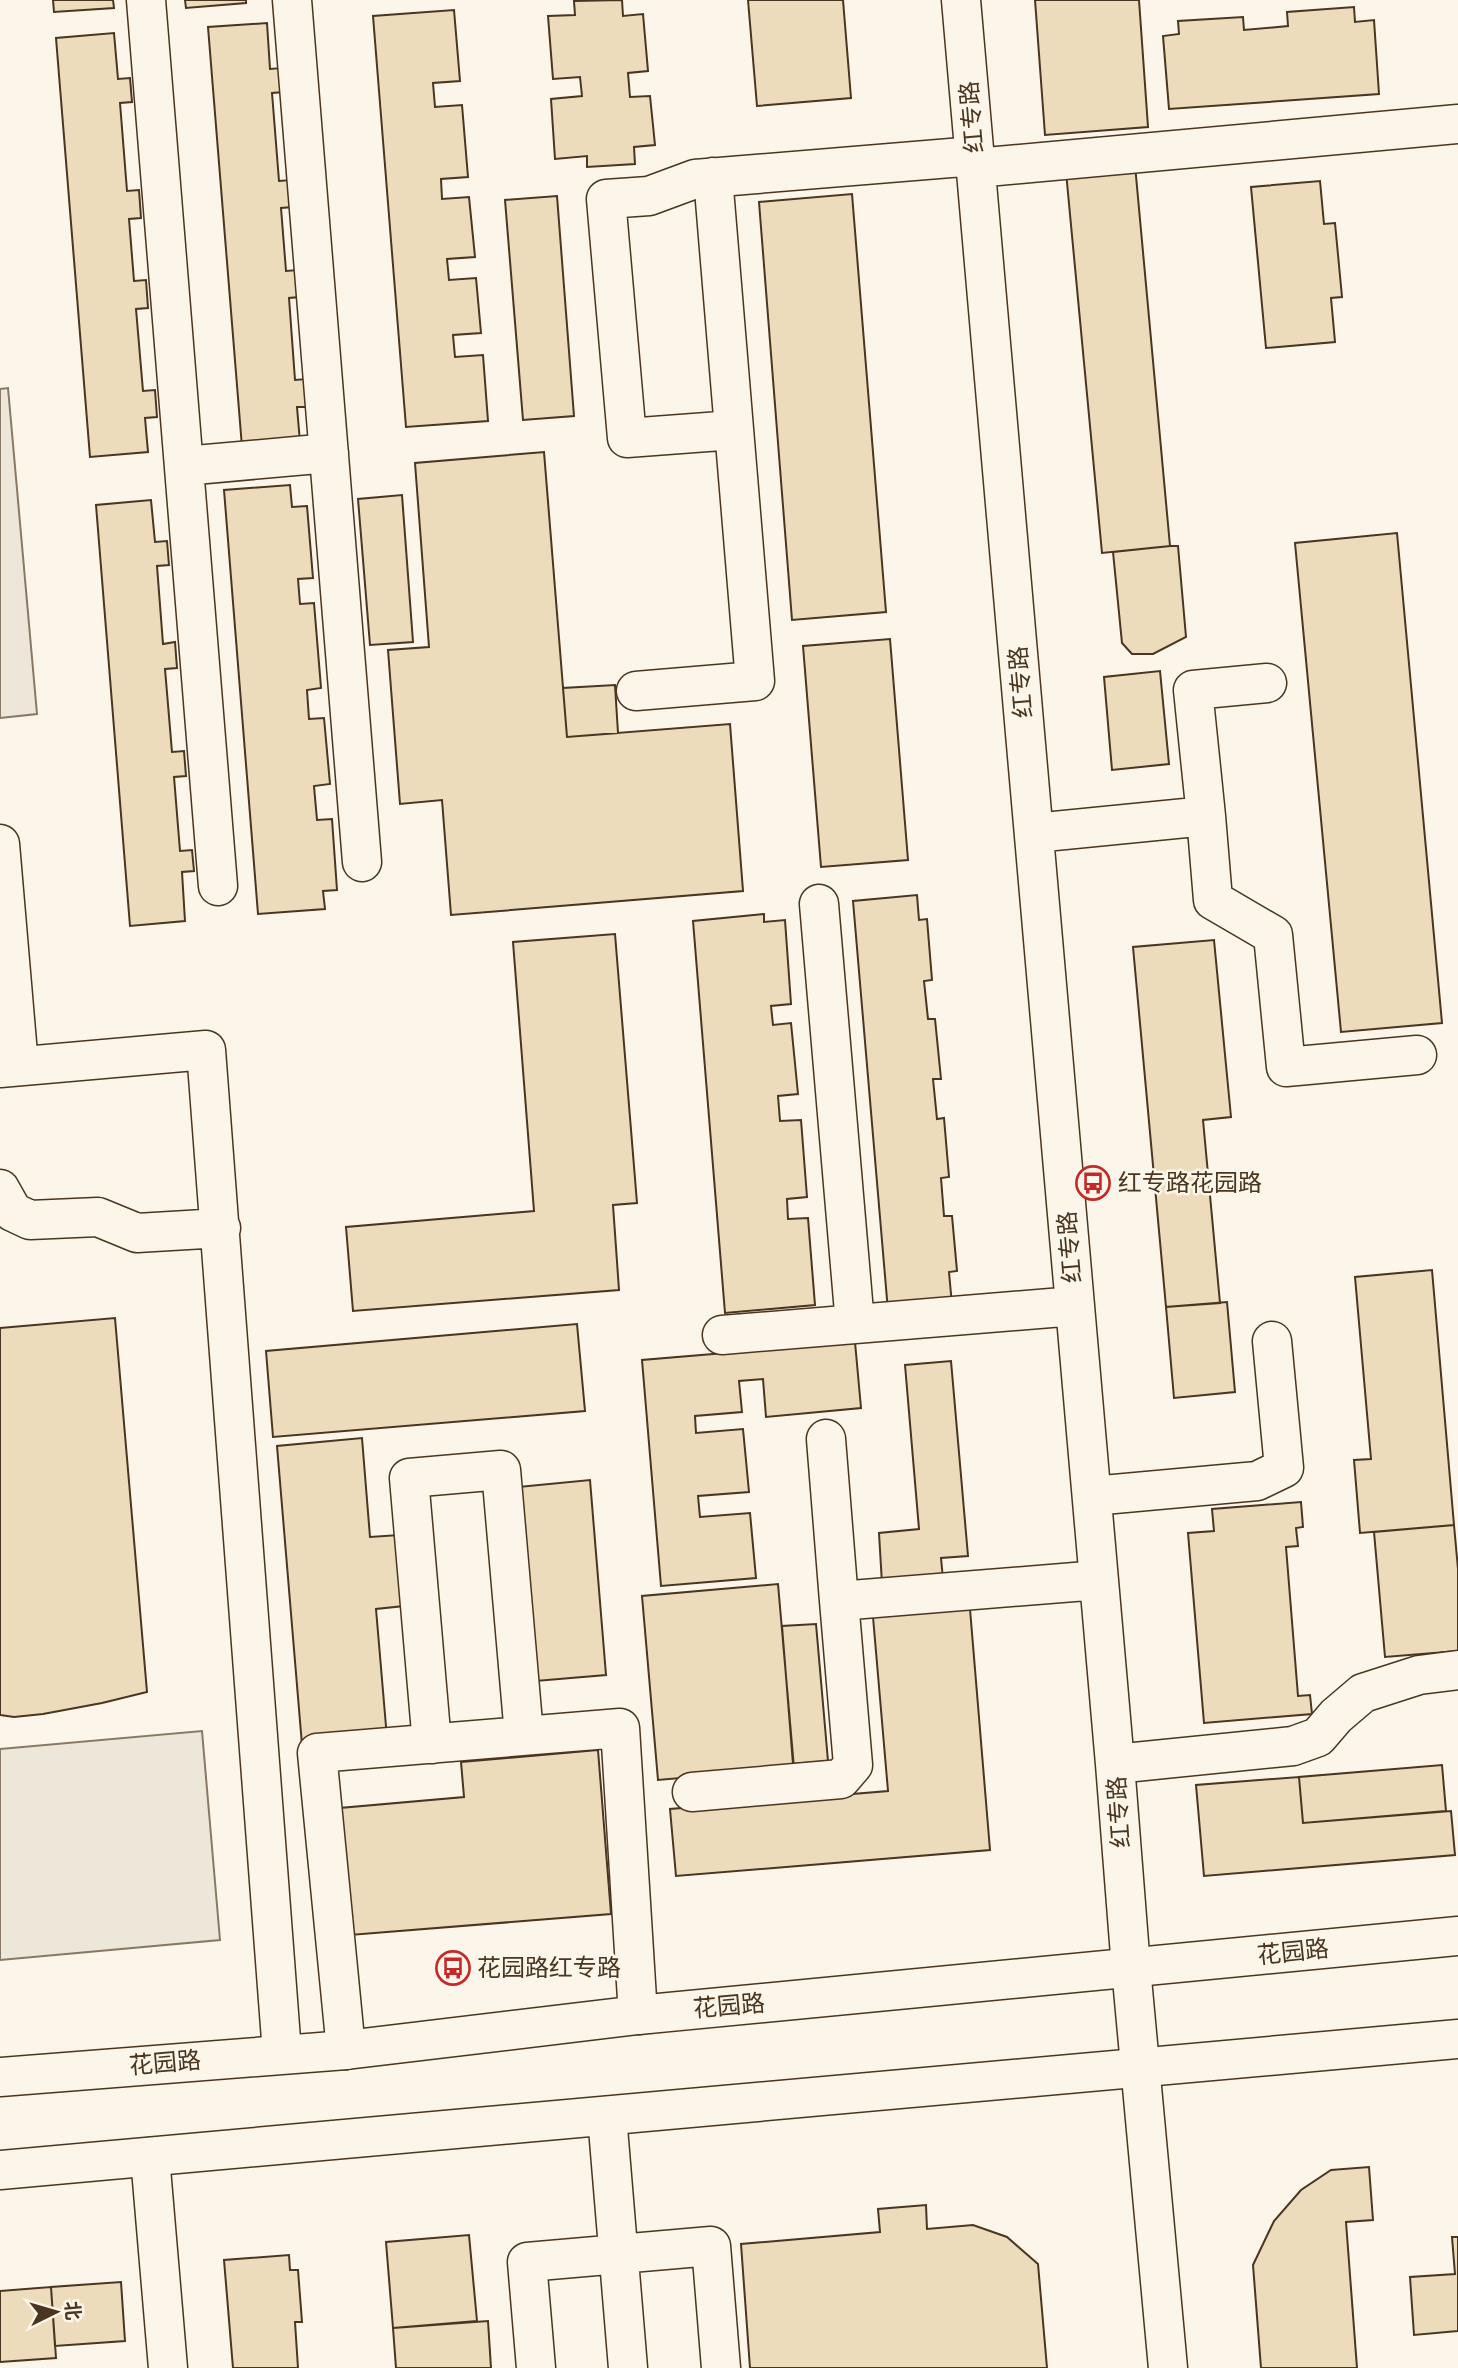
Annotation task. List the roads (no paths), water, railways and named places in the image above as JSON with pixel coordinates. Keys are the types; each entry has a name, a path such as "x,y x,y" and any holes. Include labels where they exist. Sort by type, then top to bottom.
{"main road":[{"path":"146,0 218,886"},
{"path":"292,0 362,862"},
{"name":"红专路","path":"961,0 1168,2368"},
{"path":"734,429 626,438 606,199 649,196 695,178 976,162 1458,124"},
{"path":"636,691 755,681 713,177"},
{"path":"184,466 329,453"},
{"path":"1267,683 1194,690 1213,900 1273,935 1286,1067 1416,1055"},
{"path":"1034,833 1206,817"},
{"path":"0,844 10,1067 206,1050 282,2053"},
{"path":"819,904 855,1324"},
{"path":"0,1189 13,1212 30,1220 97,1217 137,1233 221,1228"},
{"path":"722,1335 1075,1306"},
{"path":"1092,1496 1257,1481 1284,1468 1272,1341"},
{"path":"692,1791 841,1779 853,1765 826,1439"},
{"path":"432,1744 409,1478 501,1470 524,1735"},
{"path":"839,1601 1099,1580"},
{"path":"1115,1764 1293,1746 1318,1737 1335,1716 1363,1692 1419,1675 1458,1670"},
{"path":"345,2050 317,1753 620,1728 638,2015"},
{"name":"花园路","path":"0,2077 345,2050 638,2015 1458,1936"},
{"path":"0,2170 1458,2039"},
{"path":"607,2116 628,2368"},
{"path":"150,2157 168,2368"},
{"path":"536,2368 527,2262 711,2246 721,2368"}],"place":[{"name":"红专路花园路","path":"1093,1183"},
{"name":"花园路红专路","path":"453,1968"}]}
